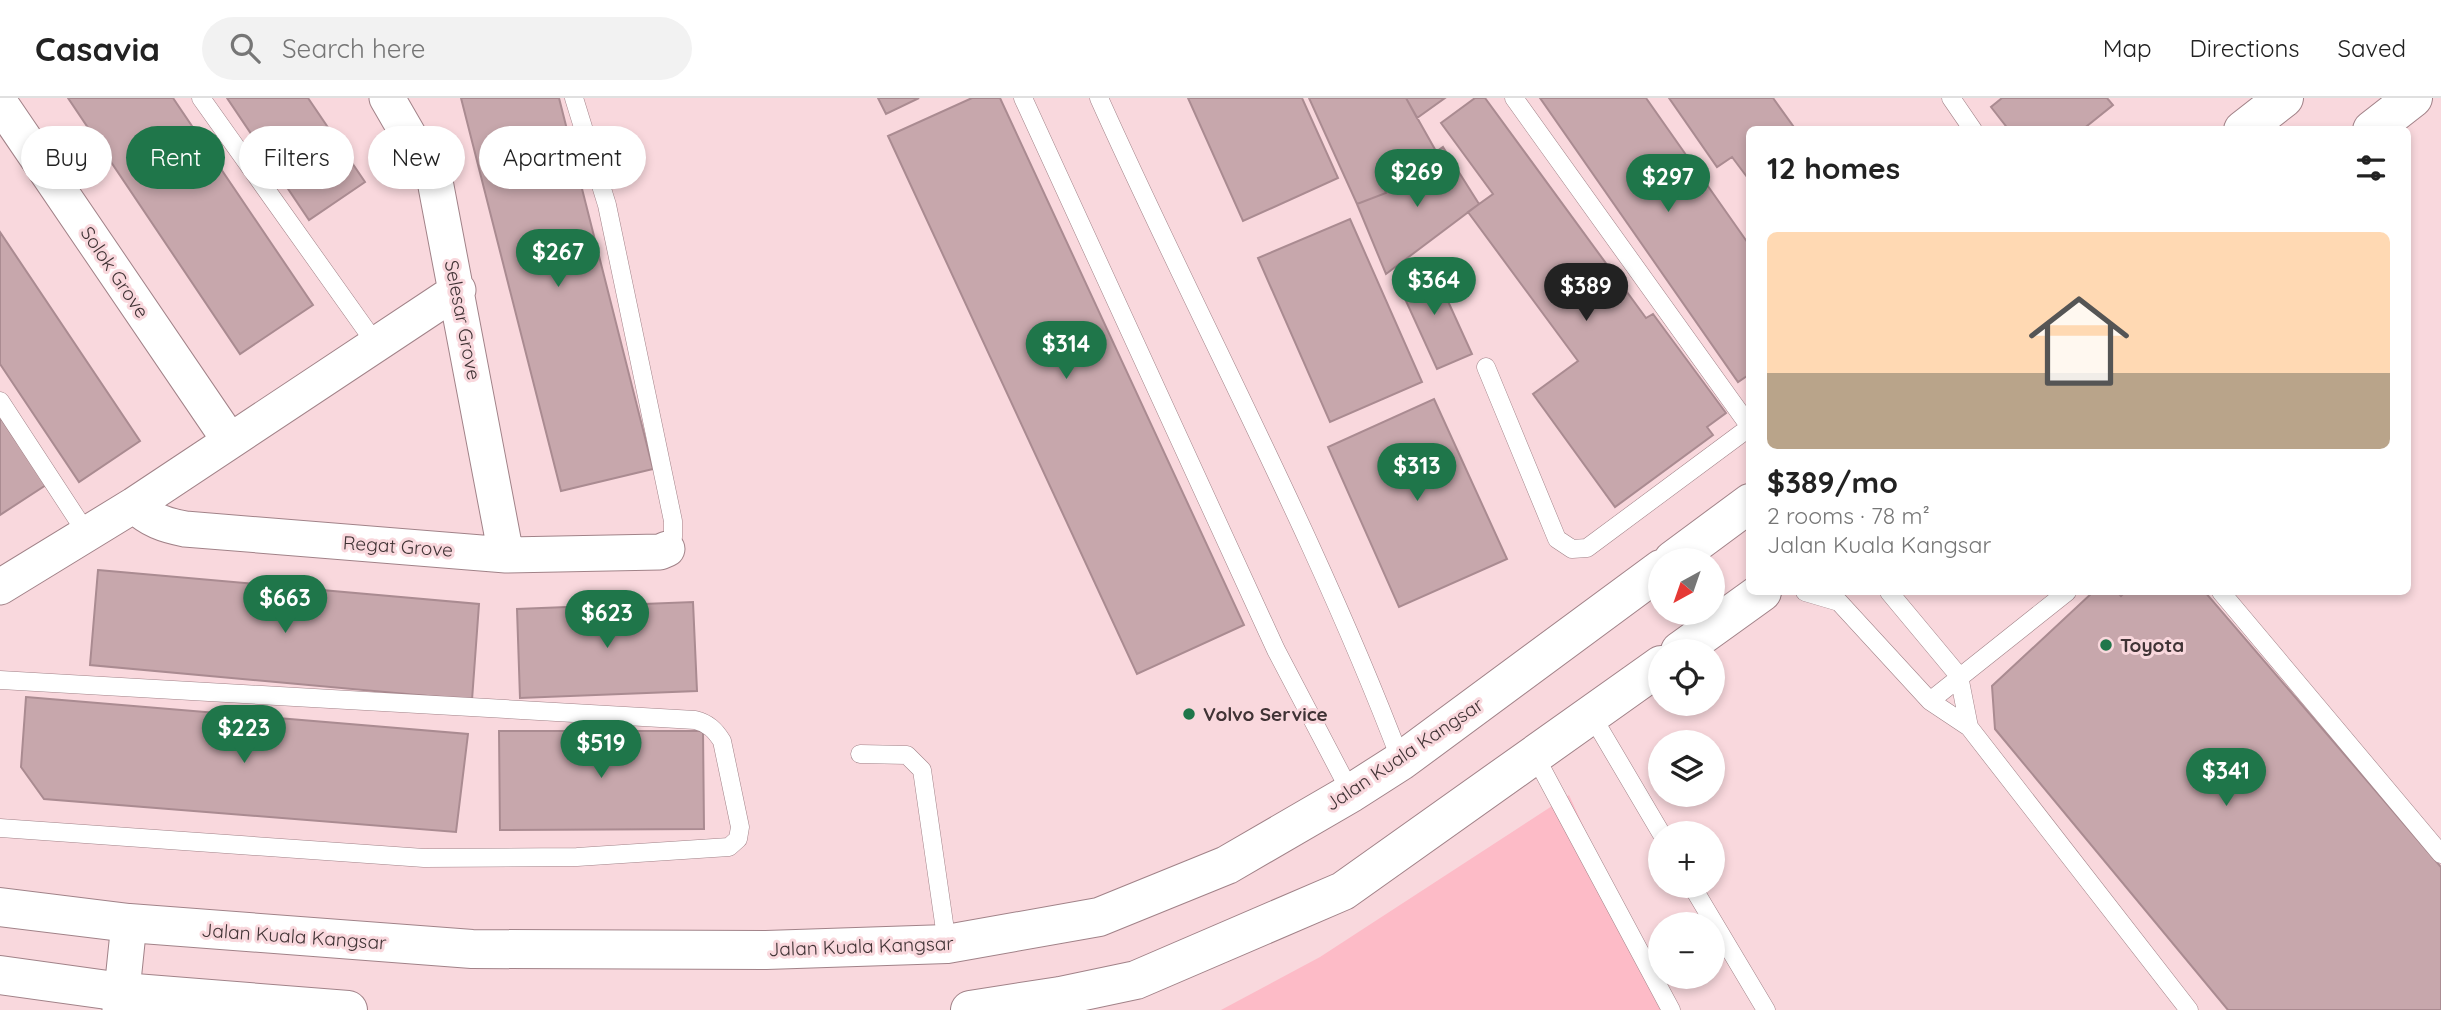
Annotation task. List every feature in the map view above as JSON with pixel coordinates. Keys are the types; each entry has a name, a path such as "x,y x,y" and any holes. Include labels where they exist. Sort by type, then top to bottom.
{"highway":[{"path":"2248,126 2284,98"},
{"path":"2377,126 2413,98"},
{"path":"1689,548 1746,506"},
{"name":"Jalan Kuala Kangsar","path":"0,907 130,923 472,949 766,950 947,944 1099,916 1227,865 1351,793 1401,761 1648,579"},
{"path":"1697,639 1758,595"},
{"path":"970,1010 1136,981 1343,891 1648,675"},
{"path":"0,975 121,1001 348,1010"}],"street":[{"name":"Selesar Grove","path":"399,102 435,181 458,290 506,555"},
{"name":"Solok Grove","path":"0,103 230,441"},
{"path":"0,587 134,505 458,290"},
{"name":"Regat Grove","path":"134,505 146,517 161,524 185,529 506,555 660,552 667,549"},
{"path":"121,1001 130,923"}],"lane":[{"path":"201,98 376,344"},
{"path":"574,98 607,205 671,508 673,537 667,549"},
{"path":"1023,98 1276,650 1351,793"},
{"path":"1099,98 1370,680 1401,761"},
{"path":"1514,98 1746,421"},
{"path":"1951,98 1970,126"},
{"path":"1486,367 1557,539 1572,549 1587,548 1746,430"},
{"path":"0,401 87,534"},
{"path":"1815,595 1839,602 1930,701 1969,727 2189,1010"},
{"path":"1892,595 1959,676 1969,727"},
{"path":"1930,701 2063,595"},
{"path":"2224,595 2441,854"},
{"path":"0,680 695,720 705,723 722,741 740,827 738,839 729,847 577,857 424,858 0,828"},
{"path":"1592,716 1654,821"},
{"path":"860,754 907,755 922,770 947,944"},
{"path":"1535,756 1671,1010"},
{"path":"1699,898 1766,1010"}],"shaded area":[{"path":"1569,795 1648,967 1648,989 1658,989 1668,1010 1221,1010 1320,957"}],"building":[{"path":"68,98 173,98 192,126 126,126 126,184 112,163 112,126 87,126"},
{"path":"227,98 308,98 327,126 246,126"},
{"path":"461,98 559,98 566,126 479,126 479,169"},
{"path":"878,98 919,98 886,114"},
{"path":"972,98 1000,98 1244,625 1137,674 888,136"},
{"path":"1188,98 1302,98 1338,178 1243,221"},
{"path":"1309,98 1406,98 1437,153 1420,163 1423,171 1383,185 1386,193 1357,204"},
{"path":"1406,98 1445,98 1417,118"},
{"path":"1475,98 1485,98 1646,318 1653,314 1726,413 1707,427 1713,435 1615,507 1533,394 1578,361 1468,212 1493,194 1441,123"},
{"path":"1540,98 1646,98 1746,240 1746,377 1738,382"},
{"path":"1669,98 1773,98 1793,126 1746,126 1746,176 1732,157 1717,167"},
{"path":"2002,98 2107,98 2113,105 2087,126 2006,126 1991,107"},
{"path":"1443,147 1479,204 1386,274 1357,204 1386,193 1383,185 1423,171 1420,163"},
{"path":"354,166 365,182 309,220 288,189 354,189"},
{"path":"225,175 313,305 240,354 129,189 225,189"},
{"path":"484,189 582,189 653,469 561,491"},
{"path":"1350,219 1422,382 1330,422 1258,258"},
{"path":"0,232 140,441 79,482 0,364"},
{"path":"1431,264 1472,354 1437,369 1396,279"},
{"path":"1434,399 1507,559 1399,607 1328,447"},
{"path":"0,417 46,485 0,515"},
{"path":"98,570 479,604 472,700 90,665"},
{"path":"2090,595 2208,595 2441,867 2441,1010 2228,1010 1995,729 1992,686"},
{"path":"693,602 697,691 520,698 517,609"},
{"path":"26,697 468,734 456,832 44,799 21,767"},
{"path":"499,731 703,731 704,829 500,830"}],"place":[{"name":"Toyota","path":"2106,645"},
{"name":"Volvo Service","path":"1189,714"}]}
